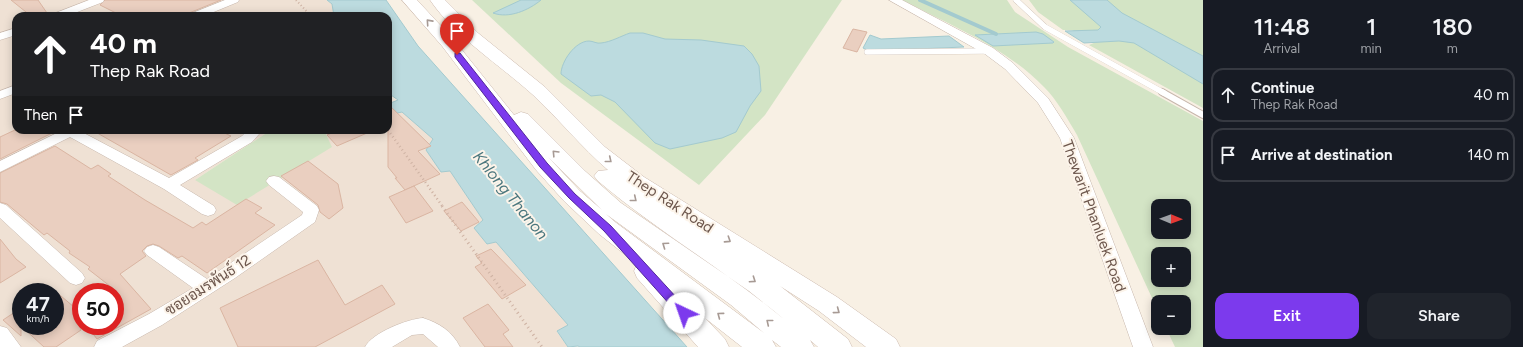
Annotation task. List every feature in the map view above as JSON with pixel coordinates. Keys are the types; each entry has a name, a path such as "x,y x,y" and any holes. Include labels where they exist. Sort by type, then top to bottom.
{"main road":[{"name":"Thep Rak Road","path":"409,0 448,43 543,165 572,196 607,228 762,347"},
{"name":"Thep Rak Road","path":"437,0 472,36 539,91 598,151 636,182 828,304 886,347"},
{"name":"Thep Rak Road","path":"472,36 515,98 578,176 613,208 740,298 800,347"},
{"name":"Thep Rak Road","path":"448,43 638,203 761,285 838,347"},
{"path":"607,228 715,347"}],"street":[{"path":"68,12 99,0"},
{"path":"204,12 234,0"},
{"name":"Thewarit Phanluek Road","path":"894,0 985,49 1009,66 1043,101 1067,138 1143,347"},
{"path":"0,37 12,32"},
{"path":"0,96 12,91"},
{"path":"0,167 67,134"},
{"path":"78,134 169,185 208,210"},
{"path":"169,185 253,134"},
{"name":"ซอยอมรพันธ์ 12","path":"104,347 128,336 206,288 309,218 311,210 274,181"},
{"path":"0,209 76,278"},
{"path":"154,251 206,288"},
{"path":"375,347 405,330 419,325 431,328 450,347"},
{"path":"0,334 10,347"}],"lane":[{"path":"1016,0 1045,27 1070,43 1203,115"},
{"path":"867,52 985,49"}],"path":[{"path":"296,0 306,12"},
{"path":"391,134 542,347"}],"shaded area":[{"path":"0,0 327,0 332,4 333,12 12,12 12,134 265,134 195,180 331,146 326,134 392,134 393,114 402,112 433,139 427,150 441,172 450,171 483,220 474,228 487,244 496,242 568,325 557,332 568,347 0,347"}],"green space":[{"path":"472,0 842,0 765,115 699,185 561,83"},
{"path":"902,0 1007,0 1015,12 1068,47 1203,121 1203,347 1175,347 1169,335 1191,335 1191,295 1151,296 1077,135 1049,92 1029,73 995,48"},
{"path":"1029,0 1203,0 1203,108 1089,45 1096,42 1072,30 1063,30 1038,12"},
{"path":"265,134 326,134 332,147 237,205 195,180"}],"water":[{"name":"Khlong Thanon","path":"327,0 386,0 418,46 687,347 568,347 557,331 568,325 496,242 487,244 474,228 483,220 450,171 441,172 426,150 433,139 402,112 393,114 392,102 398,100 392,96 392,12 333,12 332,4"},
{"path":"521,0 541,0 525,10 512,14 499,15 493,13"},
{"path":"1070,0 1107,0 1122,13 1203,56 1203,84 1134,43 1119,41 1084,43 1065,31 1098,30 1101,27"},
{"path":"1036,32 1043,34 1054,42 993,46 975,35"},
{"path":"630,33 643,33 665,39 701,40 744,46 752,54 759,66 761,91 750,106 736,132 722,138 670,149 655,143 615,102 601,95 591,96 561,74 566,58 579,44 589,41 598,43 605,42"},
{"path":"870,35 881,39 949,36 964,47 869,51 863,48"}],"building":[{"path":"11,0 38,0 46,12 26,12"},
{"path":"105,0 221,0 191,12 114,12 100,5"},
{"path":"853,29 867,32 857,52 843,48"},
{"path":"392,108 431,146 418,151 440,174 405,190 388,167 388,134 392,134"},
{"path":"12,131 12,134 50,134 0,159 0,137"},
{"path":"99,134 227,134 231,136 195,158 198,160 171,175"},
{"path":"329,134 365,134 337,146 327,135"},
{"path":"55,146 91,169 98,165 111,174 108,176 193,228 202,222 206,225 246,199 262,208 255,213 275,225 207,273 182,256 178,258 153,244 147,246 142,251 146,256 120,274 151,309 124,324 124,283 106,283 88,269 90,267 69,253 70,251 47,233 44,235 7,204 0,202 0,173"},
{"path":"308,161 338,184 343,208 329,219 320,212 318,205 281,176"},
{"path":"414,186 433,211 406,223 389,197"},
{"path":"462,202 479,222 461,231 444,211"},
{"path":"0,239 16,259 26,267 0,283"},
{"path":"491,249 526,285 502,299 475,267 482,263 476,256"},
{"path":"318,260 345,305 382,285 395,304 315,347 238,347 220,308"},
{"path":"64,299 72,305 72,335 74,335 56,347 44,347 31,335 64,335"},
{"path":"488,304 509,330 503,334 513,347 485,347 463,318"},
{"path":"12,314 12,328 3,320"},
{"path":"94,335 104,335 97,339"}],"waterway":[{"path":"920,0 996,34"}],"route":[{"path":"457,55 543,165 572,196 607,228 684,313"}]}
